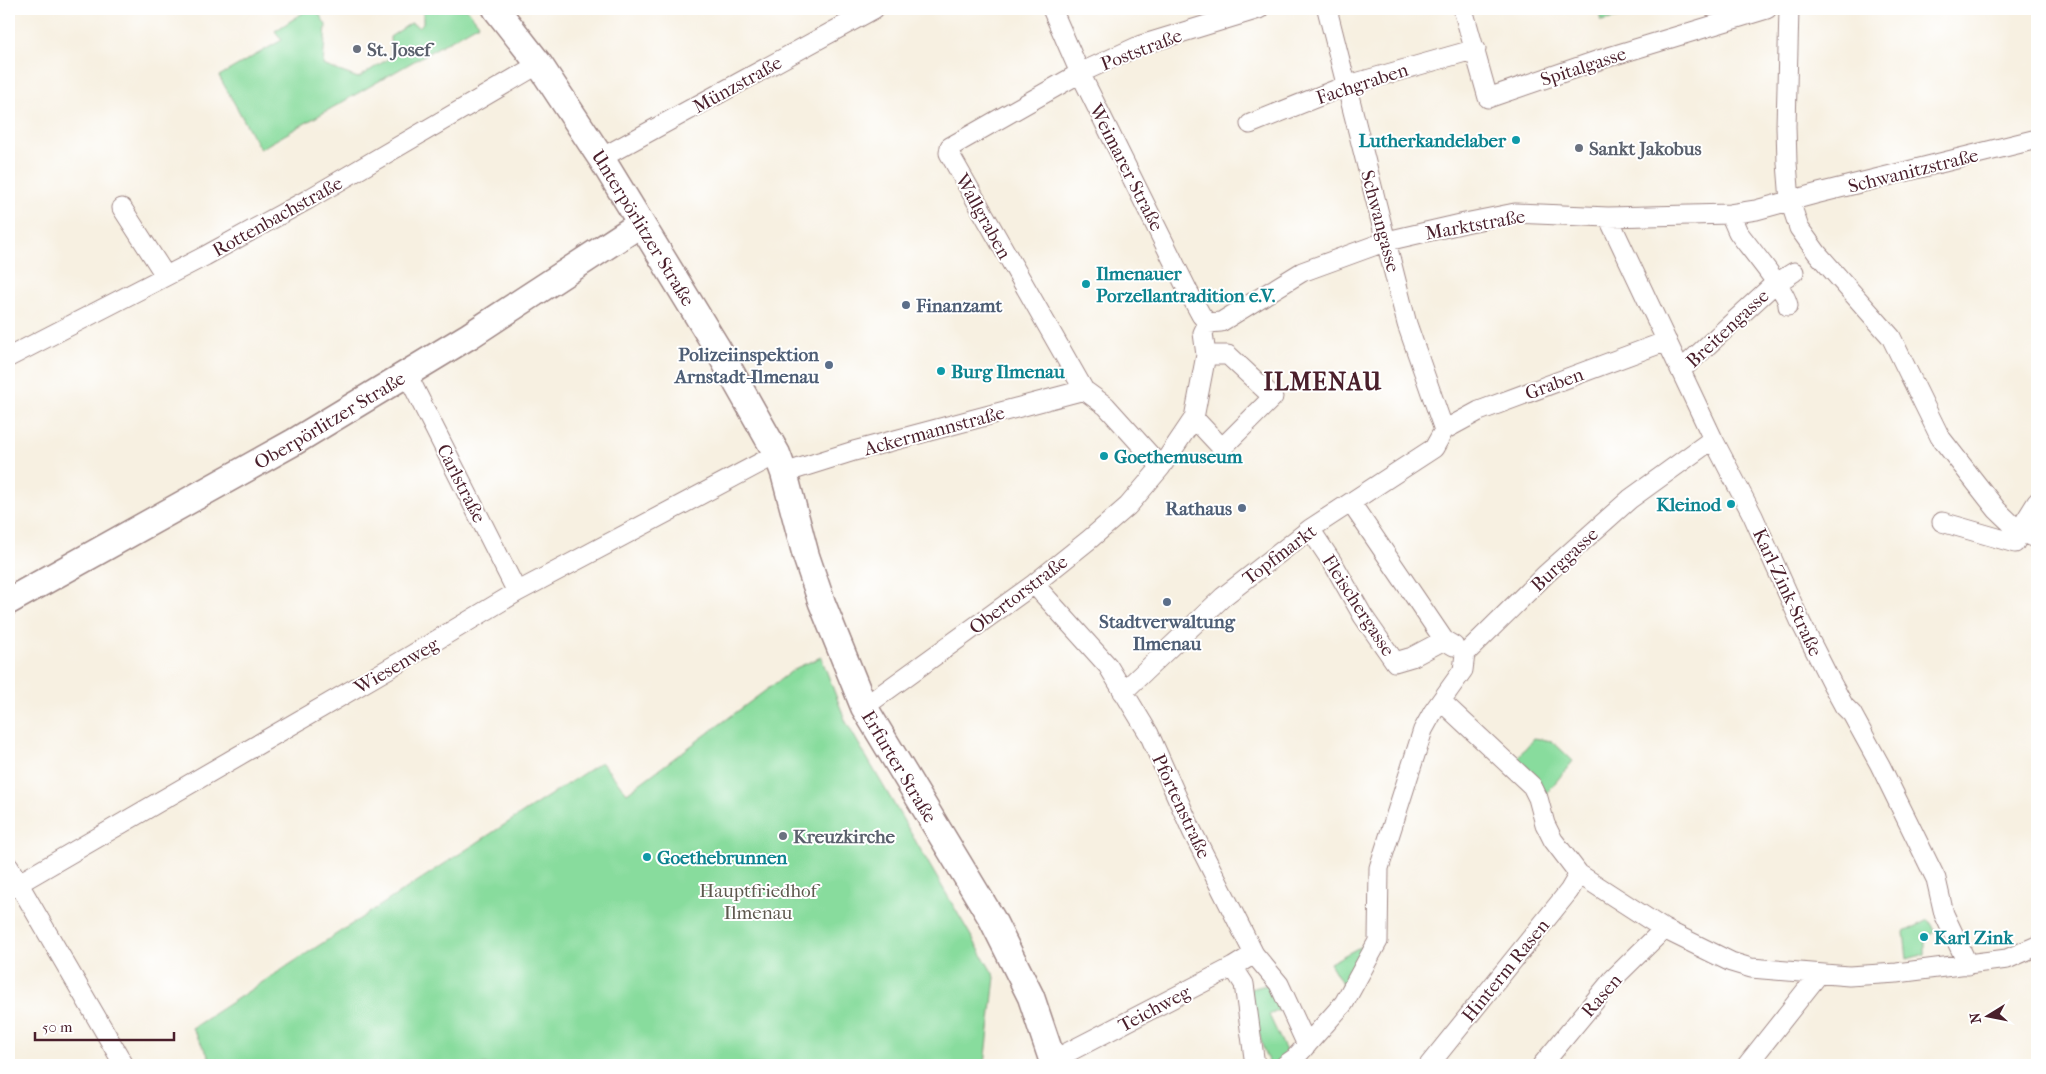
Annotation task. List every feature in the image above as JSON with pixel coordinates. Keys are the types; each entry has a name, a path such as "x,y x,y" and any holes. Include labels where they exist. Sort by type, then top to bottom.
{"main road":[{"name":"Unterpörlitzer Straße","path":"496,9 539,64 601,158 716,346 781,464"},
{"name":"Oberpörlitzer Straße","path":"9,601 294,442 469,336 640,224"},
{"name":"Erfurter Straße","path":"781,464 806,556 822,603 864,707 992,919 1031,997 1054,1062"}],"street":[{"name":"Münzstraße","path":"601,158 874,9"},
{"name":"Weimarer Straße","path":"1052,9 1080,73 1188,291 1208,323"},
{"name":"Poststraße","path":"1080,73 1141,45 1259,9"},
{"name":"Schwangasse","path":"1327,9 1407,324 1444,430"},
{"name":"Spitalgasse","path":"1463,9 1476,49 1488,98 1602,59 1767,9"},
{"path":"1789,9 1786,126 1790,201 1799,228 1817,253 1891,338 1940,437 1996,509 2019,531 2037,539"},
{"name":"Fachgraben","path":"1250,124 1346,86 1476,49"},
{"name":"Rottenbachstraße","path":"9,357 205,256 307,200 539,64"},
{"name":"Wallgraben","path":"1080,73 950,147 949,152 1084,390 1106,406 1161,467"},
{"name":"Schwanitzstraße","path":"1790,201 2037,139"},
{"name":"Marktstraße","path":"1208,323 1221,322 1302,272 1387,241 1515,213 1608,217 1730,214 1756,210 1790,201"},
{"path":"122,208 165,275"},
{"path":"1730,214 1737,230 1788,302 1788,306"},
{"name":"Karl-Zink-Straße","path":"1608,217 1832,684 1844,706 1852,714 1880,765 1936,879 1944,914 1968,965"},
{"name":"Breitengasse","path":"1681,370 1774,284 1794,272"},
{"path":"1206,355 1228,355 1273,396 1222,448 1194,418 1206,355 1203,333 1208,323"},
{"name":"Graben","path":"1444,430 1478,411 1667,341"},
{"name":"Carlstraße","path":"407,374 517,592"},
{"name":"Ackermannstraße","path":"781,464 854,450 1084,390"},
{"name":"Obertorstraße","path":"864,707 1034,584 1128,506 1161,467 1194,418"},
{"name":"Topfmarkt","path":"1123,692 1224,596 1310,529 1434,448 1444,430"},
{"name":"Burggasse","path":"1441,701 1462,670 1465,654 1546,574 1630,499 1714,439"},
{"name":"Wiesenweg","path":"14,886 517,592 781,464"},
{"path":"1942,522 2015,543 2019,531 2037,502"},
{"path":"1351,503 1444,640 1465,654"},
{"path":"1972,531 1996,509"},
{"name":"Fleischergasse","path":"1310,529 1334,565 1363,616 1395,662 1412,657 1444,640"},
{"name":"Pfortenstraße","path":"1034,584 1108,666 1149,734 1192,831 1254,954 1279,984 1307,1045"},
{"path":"1285,1065 1307,1045 1344,1004 1378,941 1379,868 1423,730 1441,701 1532,786 1538,798 1545,824 1553,840 1563,856 1579,874 1664,929 1731,962 1751,968 1849,976 1968,965 2007,959 2037,960"},
{"path":"9,867 14,886 124,1065"},
{"name":"Hinterm Rasen","path":"1430,1065 1569,891 1579,874"},
{"name":"Rasen","path":"1542,1065 1612,979 1664,929"},
{"path":"2007,959 2037,946"},
{"name":"Teichweg","path":"1054,1062 1234,967 1254,954"},
{"path":"1234,967 1244,984 1255,1065"},
{"path":"1747,1065 1819,974"}],"green space":[{"path":"309,9 316,9 326,25 323,65 358,78 391,57 390,37 411,23 419,27 423,23 423,9 467,9 479,24 260,149 219,76 282,40 275,31"},
{"path":"1598,9 1626,9 1627,16 1601,21"},
{"name":"Hauptfriedhof Ilmenau","path":"821,657 846,722 995,977 985,1065 214,1065 192,1028 601,762 627,793 796,668"},
{"path":"1534,738 1552,741 1573,761 1546,794 1529,776 1517,758"},
{"path":"1929,920 1935,930 1925,939 1925,954 1907,959 1904,932"},
{"path":"1369,942 1346,990 1330,963"},
{"path":"1270,984 1281,1009 1269,1015 1287,1053 1275,1065 1270,1065 1263,1048 1250,989"}],"place":[{"name":"St. Josef","path":"357,49"},
{"name":"Lutherkandelaber","path":"1516,140"},
{"name":"Sankt Jakobus","path":"1579,148"},
{"name":"Ilmenauer Porzellantradition e.V.","path":"1086,284"},
{"name":"Finanzamt","path":"906,305"},
{"name":"Polizeiinspektion Arnstadt-Ilmenau","path":"829,365"},
{"name":"Burg Ilmenau","path":"941,371"},
{"name":"Goethemuseum","path":"1104,456"},
{"name":"Kleinod","path":"1731,504"},
{"name":"Rathaus","path":"1242,508"},
{"name":"Stadtverwaltung Ilmenau","path":"1167,602"},
{"name":"Kreuzkirche","path":"783,836"},
{"name":"Goethebrunnen","path":"647,857"},
{"name":"Karl Zink","path":"1924,937"}],"district":[{"name":"ILMENAU","path":"1323,382"}]}
